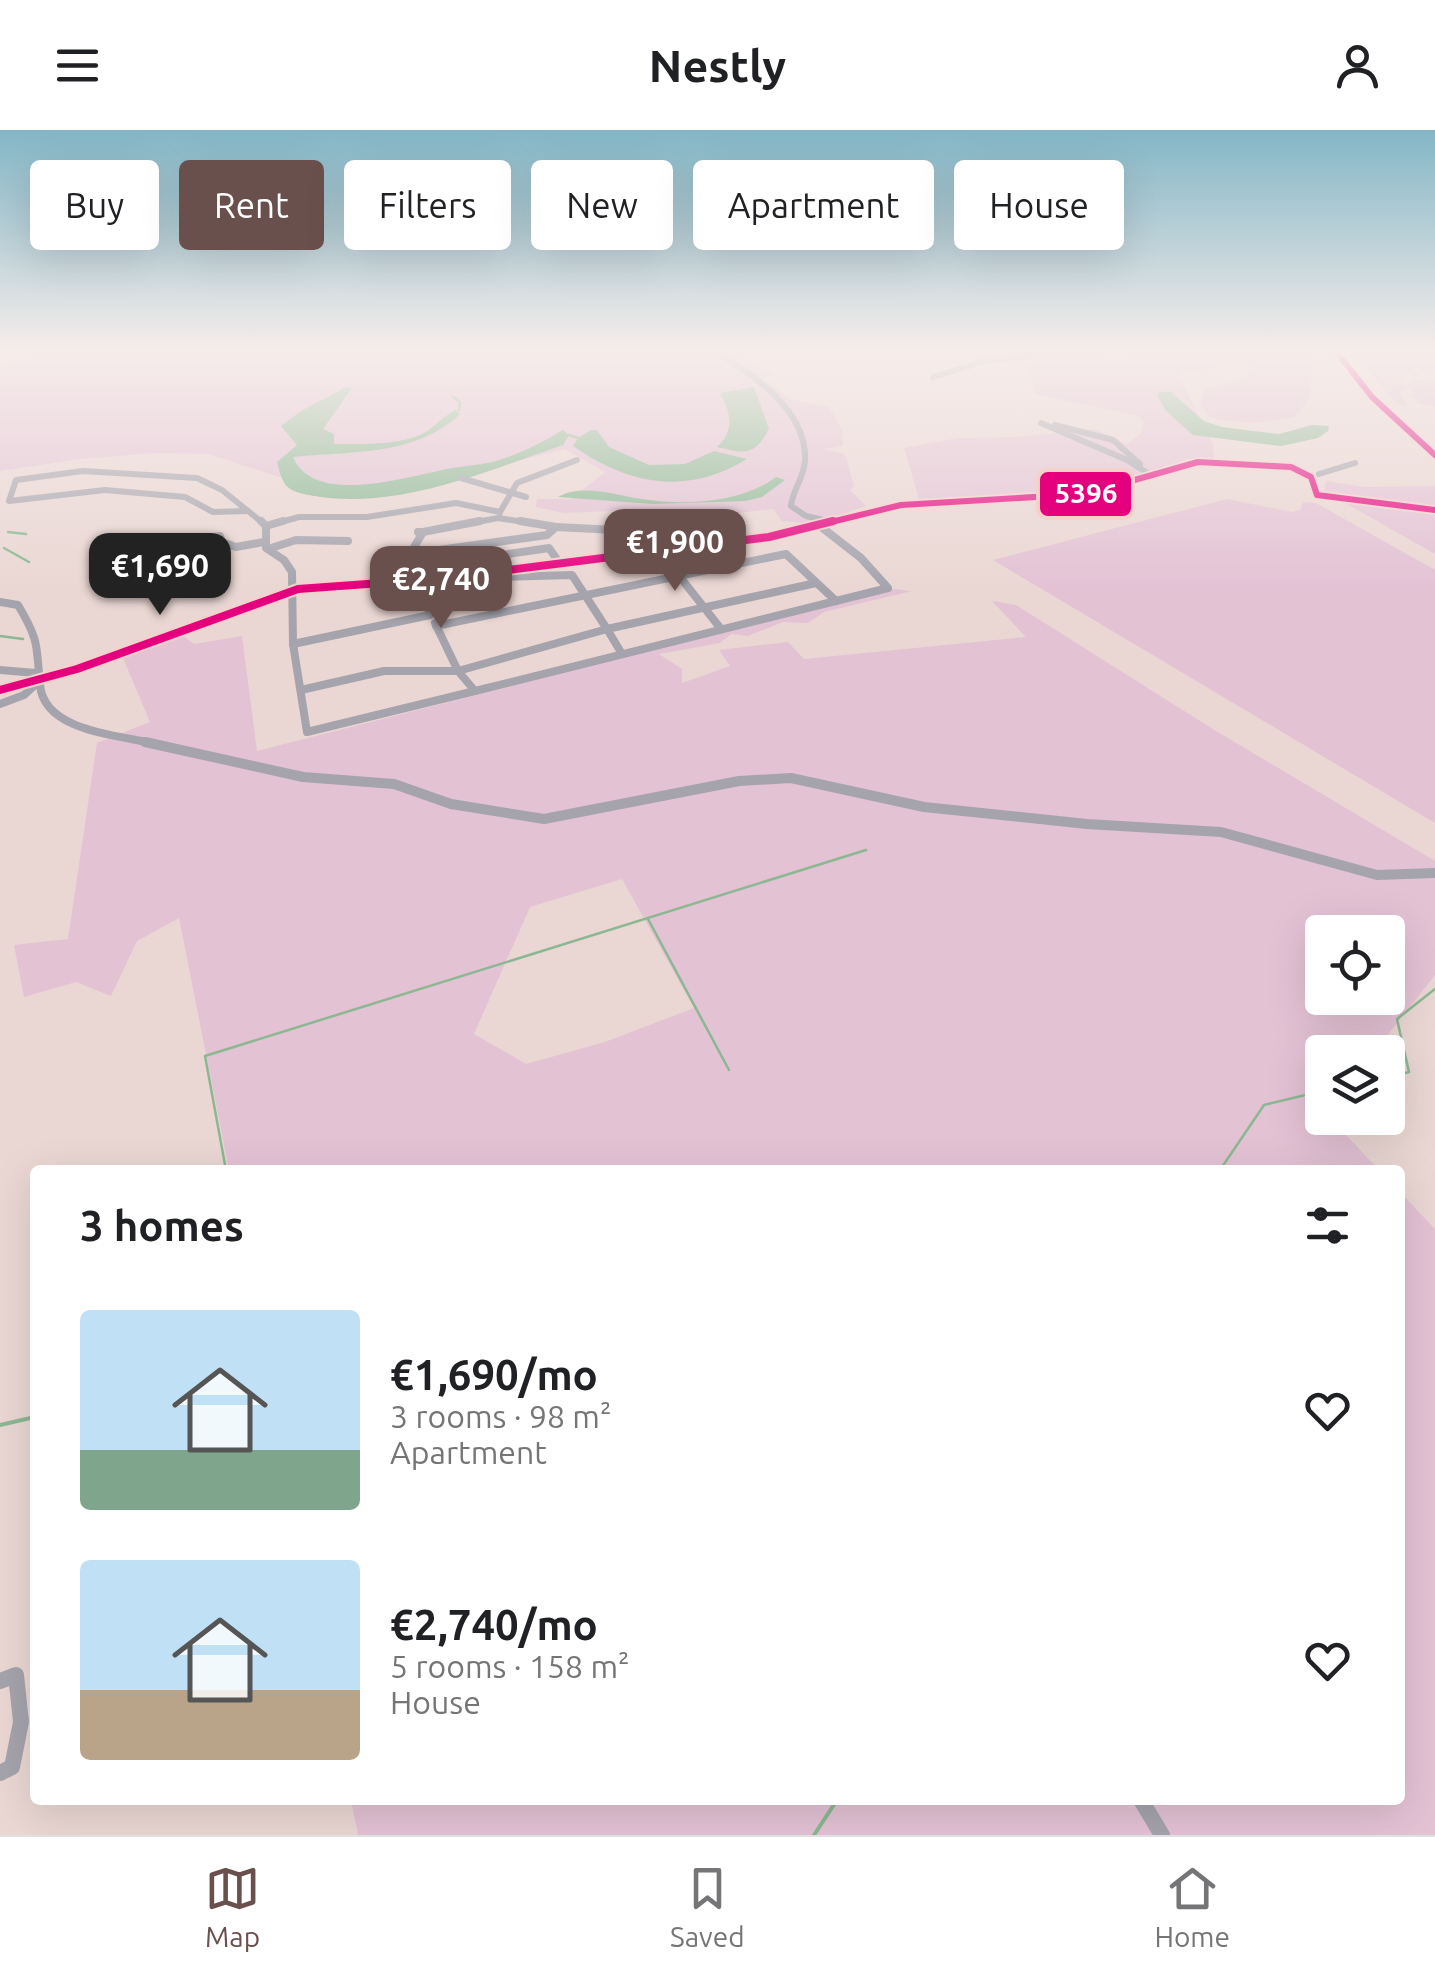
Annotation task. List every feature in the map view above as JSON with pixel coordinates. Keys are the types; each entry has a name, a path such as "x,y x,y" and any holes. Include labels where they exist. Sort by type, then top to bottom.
{"main road":[{"path":"1407,430 1435,455"}],"street":[{"path":"798,430 803,440 805,472 791,506 806,516 832,522"},
{"path":"1057,430 1148,473"},
{"path":"1092,430 1102,431 1130,451 1148,473"},
{"path":"475,691 458,671 430,615 410,554 420,532 499,515 521,480 578,460"},
{"path":"0,690 291,591 417,580 720,542 820,526 901,505 1085,494 1148,473 1211,460 1318,474 1354,463"},
{"path":"1291,468 1302,471 1315,484"},
{"path":"248,511 213,512 194,500 152,493 92,490 17,502 8,498 16,480 75,472 184,476 222,490 248,511 266,526"},
{"path":"1318,474 1314,492 1332,499 1435,510"},
{"path":"461,478 526,496"},
{"path":"266,526 299,517 366,518 456,502 556,527 636,530 704,525 710,526 720,542"},
{"path":"266,526 266,545 290,567 293,644 307,732 888,588 861,558 820,526"},
{"path":"410,554 547,535 556,527"},
{"path":"188,541 220,536 222,542 236,547 296,540 348,541"},
{"path":"412,568 549,548 586,595"},
{"path":"658,549 722,630"},
{"path":"436,626 786,554 836,601"},
{"path":"498,570 502,577 521,579 572,574 624,654"},
{"path":"302,690 384,671 458,671 608,629 816,583"},
{"path":"0,602 18,605 37,638 37,678 52,712 74,724 303,777 394,784 451,804 544,819 739,781 791,778 924,807 1087,824 1221,832 1376,876 1435,872"},
{"path":"293,644 430,615"},
{"path":"0,670 37,678"},
{"path":"0,704 24,694 37,678"},
{"path":"0,1680 16,1676 22,1704 19,1749 12,1767 0,1774"},
{"path":"1144,1805 1162,1835"}],"shaded area":[{"path":"0,430 842,430 843,446 824,449 845,454 854,486 850,490 866,506 815,524 782,521 773,509 645,523 634,510 564,513 536,507 537,499 571,499 605,472 565,449 416,486 328,493 209,454 156,453 79,459 0,471"},
{"path":"284,430 324,430 334,434 334,444 384,443 439,430 402,445 293,457 305,473 322,482 343,485 391,481 488,463 524,451 563,430 569,435 563,445 475,476 414,492 352,499 321,497 288,487 277,462 297,445"},
{"path":"591,430 597,430 609,447 649,465 685,464 714,451 747,459 702,478 658,481 615,470 573,446"},
{"path":"729,430 769,430 759,444 748,451 717,447"},
{"path":"1089,430 1127,444 1142,430 1206,430 1214,458 1188,459 1096,490 919,499 904,448 958,438"},
{"path":"1187,430 1279,434 1328,430 1318,438 1281,446 1193,435"},
{"path":"776,477 785,480 762,497 745,501 653,504 558,497 588,490 694,502 747,492"},
{"path":"1326,481 1365,487 1435,486 1435,554 1324,491"},
{"path":"1227,499 1292,512 1300,510 1303,502 1316,503 1435,570 1435,823 993,560"},
{"path":"893,589 912,591 824,612 808,623 783,622 748,636 731,634 720,643 659,654 682,669 682,683 730,666 719,650 788,642 804,659 1026,637 992,601 1016,605 1216,731 1435,861 1435,975 1405,1013 1405,915 1305,915 1305,1015 1403,1015 1387,1035 1305,1035 1305,1135 1346,1135 1374,1165 228,1165 179,918 137,941 111,996 76,982 24,997 14,945 68,939 97,743 150,722 123,658 183,636 194,644 242,636 257,751","holes":["622,879 694,1008 605,1042 526,1064 474,1034 530,907"]},
{"path":"1405,1197 1435,1229 1435,1835 358,1835 352,1805 1405,1805"}],"waterway":[{"path":"569,435 578,438"},
{"path":"8,532 26,534"},
{"path":"4,548 29,562"},
{"path":"0,636 23,639"},
{"path":"225,1165 205,1056 866,850"},
{"path":"648,919 729,1070"},
{"path":"1401,1035 1397,1019 1435,989"},
{"path":"1405,1054 1409,1072 1405,1073"},
{"path":"1223,1165 1264,1105 1305,1095"},
{"path":"0,1425 30,1418"},
{"path":"814,1835 834,1805"}],"transit line":[{"name":"5396","path":"1407,430 1435,455"},
{"name":"5396","path":"0,690 77,669 298,589 436,579 769,537 901,505 1085,494 1198,462 1291,467 1311,477 1317,495 1435,510"}]}
